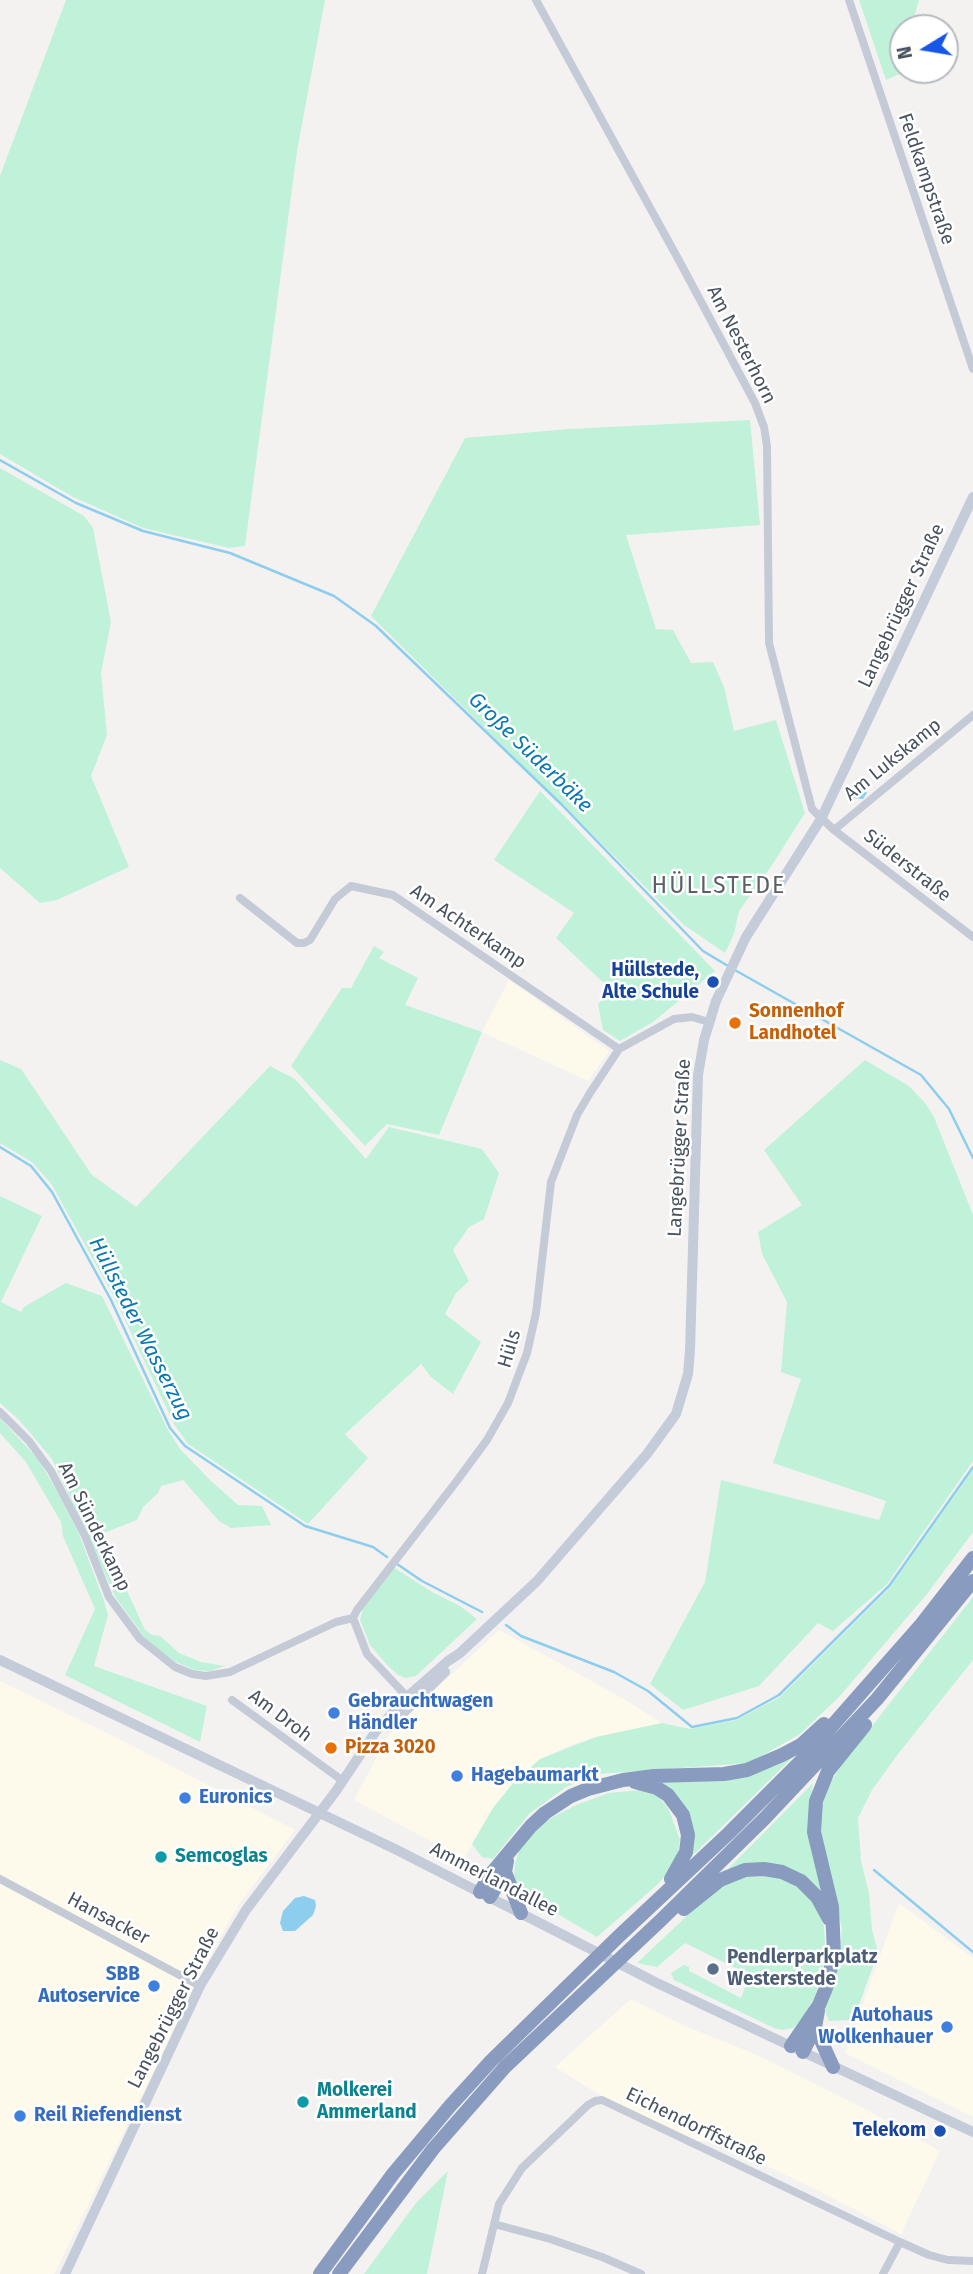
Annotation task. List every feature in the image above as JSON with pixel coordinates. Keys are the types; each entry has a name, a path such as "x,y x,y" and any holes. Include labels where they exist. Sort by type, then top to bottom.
{"highway":[{"path":"320,2274 372,2201 435,2123 491,2062 802,1760 920,1626 973,1558"},
{"path":"339,2274 433,2149 505,2067 765,1818 877,1699 973,1581"},
{"path":"797,2049 819,2005 831,1972 834,1954 832,1907 814,1832 816,1801 828,1771 870,1720 877,1699"},
{"path":"485,1895 490,1875 531,1826 557,1805 587,1789 654,1776 724,1774 747,1770 801,1745 834,1716 852,1706"},
{"path":"623,1932 676,1874 686,1852 688,1835 683,1815 668,1795 648,1784 624,1780"},
{"path":"485,1895 505,1872 508,1856"},
{"path":"661,1920 679,1913 720,1880 745,1871 764,1869 791,1875 808,1887 824,1908 834,1931"},
{"path":"505,1872 521,1913"},
{"path":"797,2049 815,2027 819,2005"},
{"path":"815,2027 833,2067"}],"street":[{"name":"Am Nesterhorn","path":"536,0 682,266 755,403 764,427 767,446 771,656 809,802 821,820"},
{"name":"Feldkampstraße","path":"849,0 973,369"},
{"name":"Langebrügger Straße","path":"65,2274 200,1986 246,1910 369,1743 410,1700 451,1665 460,1653 537,1581 593,1519 667,1428 683,1395 690,1350 696,1091 699,1062 709,1022 735,957 821,820 973,497"},
{"name":"Am Lukskamp","path":"834,830 973,715"},
{"name":"Süderstraße","path":"821,820 973,937"},
{"name":"Am Achterkamp","path":"240,898 297,943 304,943 310,940 335,899 351,886 393,895 619,1049"},
{"name":"Hüls","path":"353,1618 487,1440 508,1403 527,1353 537,1313 547,1209 554,1172 578,1115 619,1049 674,1019 692,1017 709,1022"},
{"name":"Am Sünderkamp","path":"0,1412 29,1441 51,1471 85,1535 109,1597 140,1639 175,1667 191,1674 206,1676 230,1672 336,1622 353,1618"},
{"path":"353,1618 367,1654 410,1700"},
{"name":"Ammerlandallee","path":"0,1660 485,1895 657,1983 973,2132"},
{"name":"Am Droh","path":"232,1700 343,1781"},
{"name":"Hansacker","path":"0,1879 200,1986"},
{"name":"Eichendorffstraße","path":"482,2274 499,2204 522,2168 589,2105 602,2100 900,2242"},
{"path":"494,2224 576,2248 641,2274"},
{"path":"883,2274 900,2242 948,2260 973,2261"}],"shaded area":[{"path":"509,980 609,1051 588,1081 482,1032"},
{"path":"499,1630 662,1723 596,1737 540,1759 514,1782 493,1808 464,1859 354,1800 387,1738"},
{"path":"0,1681 295,1830 239,1904 217,1943 54,2274 0,2274"},
{"path":"899,1903 973,1958 973,2117 845,2053"},
{"path":"631,1999 685,2026 757,2055 865,2109 940,2151 901,2234 713,2140 699,2141 639,2114 597,2093 555,2067"}],"green space":[{"path":"66,0 325,0 297,151 245,546 229,548 143,528 73,497 0,454 0,176"},
{"path":"859,0 919,0 915,14 889,14 889,79 886,80"},
{"path":"750,420 760,525 626,535 656,629 673,630 691,663 713,662 724,687 734,731 776,720 805,813 739,911 734,934 725,953 684,925 371,616 465,438 569,429"},
{"path":"0,468 84,516 93,528 111,622 101,673 107,735 91,776 129,867 57,900 40,903 0,868"},
{"path":"540,791 715,971 653,1022 620,1041 603,1030 598,1004 604,998 608,987 556,938 574,913 494,860"},
{"path":"374,946 384,952 379,958 418,978 405,1005 482,1032 439,1135 387,1124 365,1146 291,1066 342,988 351,988"},
{"path":"0,1060 21,1069 91,1174 136,1207 270,1066 295,1079 366,1159 389,1127 482,1149 499,1173 484,1219 469,1227 453,1250 469,1281 456,1293 445,1314 481,1342 453,1394 431,1377 421,1364 345,1434 368,1458 308,1524 188,1444 174,1424 115,1299 52,1185 32,1162 0,1143"},
{"path":"865,1060 909,1086 926,1104 934,1117 973,1215 973,1461 887,1584 833,1631 818,1623 759,1686 683,1710 650,1684 705,1582 721,1480 879,1520 886,1501 773,1463 801,1379 781,1372 787,1302 762,1254 758,1232 802,1205 764,1150"},
{"path":"0,1196 42,1216 1,1302 21,1312 24,1307 66,1283 102,1296 180,1449 238,1505 262,1506 271,1525 231,1528 219,1521 183,1480 161,1486 158,1493 143,1507 137,1520 101,1534 145,1630 160,1636 179,1653 201,1662 225,1666 210,1671 194,1670 174,1661 147,1641 116,1598 52,1459 19,1420 0,1403"},
{"path":"0,1418 38,1459 79,1534 108,1615 94,1666 207,1706 200,1742 65,1675 95,1609 63,1536 61,1522 26,1462 0,1433"},
{"path":"973,1470 973,1532 927,1594 839,1697 800,1734 749,1763 598,1774 566,1787 529,1814 493,1859 482,1857 472,1844 493,1808 514,1782 540,1759 596,1737 662,1723 690,1729 737,1720 780,1697 888,1590"},
{"path":"393,1567 460,1606 477,1619 416,1676 406,1678 388,1666 370,1645 360,1620 363,1608"},
{"path":"973,1597 973,1660 898,1754 872,1790 858,1818 861,1861 878,1952 851,2020 829,2021 825,2010 839,1965 842,1929 820,1831 821,1810 828,1787 847,1755"},
{"path":"795,1755 689,1859 693,1839 650,1781 725,1781 777,1765"},
{"path":"813,1783 811,1796 828,1907 806,1879 725,1872"},
{"path":"642,1790 659,1796 669,1810 680,1840 677,1856 658,1884 597,1937 520,1892 514,1877 520,1847 542,1823 576,1805 609,1793"},
{"path":"770,1876 785,1880 805,1892 818,1910 824,1926 823,1974 814,1998 802,2019 793,2028 774,2028 674,1980 671,1973 684,1965 689,1967 689,1971 741,1998 750,1975 685,1943 657,1967 637,1963 707,1897 729,1882 743,1877"},
{"path":"448,2171 427,2274 364,2274 416,2203"}],"water":[{"path":"853,785 865,790 867,793 863,799 851,798 849,787"},
{"path":"304,1896 315,1900 313,1915 295,1931 283,1931 280,1923 283,1911 295,1898"}],"waterway":[{"name":"Große Süderbäke","path":"0,460 76,503 143,531 230,553 334,596 376,626 561,804 703,951 728,966"},
{"name":"Große Süderbäke","path":"733,969 921,1075 949,1109 973,1158"},
{"name":"Hüllsteder Wasserzug","path":"0,1147 31,1166 52,1192 111,1300 170,1428 185,1446 305,1526 373,1547 387,1557"},
{"name":"Hüllsteder Wasserzug","path":"506,1625 521,1636 614,1672 648,1691 692,1727 737,1718 779,1695 889,1586 973,1467"},
{"name":"Hüllsteder Wasserzug","path":"397,1564 422,1581 482,1612"},
{"path":"874,1870 973,1952"}],"place":[{"name":"Hüllstede, Alte Schule","path":"713,982"},
{"name":"Sonnenhof Landhotel","path":"735,1023"},
{"name":"Gebrauchtwagen Händler","path":"334,1713"},
{"name":"Pizza 3020","path":"331,1748"},
{"name":"Hagebaumarkt","path":"457,1776"},
{"name":"Euronics","path":"185,1798"},
{"name":"Semcoglas","path":"161,1857"},
{"name":"Pendlerparkplatz Westerstede","path":"713,1969"},
{"name":"SBB Autoservice","path":"154,1986"},
{"name":"Autohaus Wolkenhauer","path":"947,2027"},
{"name":"Molkerei Ammerland","path":"303,2102"},
{"name":"Reil Riefendienst","path":"20,2116"},
{"name":"Telekom","path":"940,2131"}],"district":[{"name":"HÜLLSTEDE","path":"719,887"}]}
